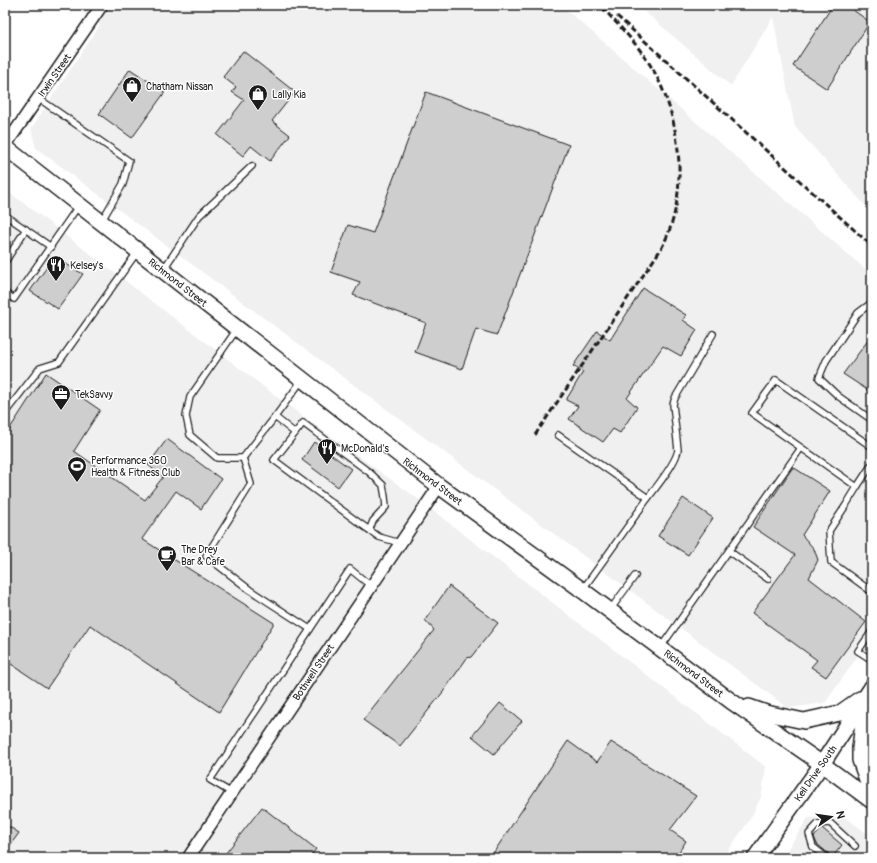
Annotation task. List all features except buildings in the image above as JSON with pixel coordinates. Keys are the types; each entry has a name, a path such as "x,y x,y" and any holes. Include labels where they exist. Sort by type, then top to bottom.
{"main road":[{"name":"Richmond Street","path":"5,146 439,486 732,701 872,801"},
{"path":"732,701 766,713 804,721 840,713 870,690"},
{"path":"870,690 860,748 860,760 870,788 872,789"},
{"name":"Keil Drive South","path":"755,858 822,764 870,690"}],"street":[{"name":"Irwin Street","path":"5,146 102,5"},
{"name":"Bothwell Street","path":"188,858 439,486"}],"lane":[{"path":"38,98 129,161 123,184 101,222"},
{"path":"163,270 199,216 252,166"},
{"path":"5,292 14,299 80,205"},
{"path":"5,215 51,246"},
{"path":"5,262 26,229"},
{"path":"5,413 40,368 59,362 138,251"},
{"path":"872,304 858,313 826,361 819,378 838,396 872,420"},
{"path":"237,328 190,397 186,416 190,436 217,458 243,458"},
{"path":"582,590 664,477 677,456 678,450 673,404 675,398 713,334"},
{"path":"243,458 302,379"},
{"path":"857,487 752,413 776,380 872,447"},
{"path":"275,417 295,433"},
{"path":"369,530 373,521 386,507 383,485 369,472 303,423 274,460 369,530 379,537 400,543"},
{"path":"558,435 648,498"},
{"path":"661,649 801,448"},
{"path":"243,458 251,484 206,556 250,590 310,629"},
{"path":"872,464 830,531 831,562 872,592"},
{"path":"729,551 768,579"},
{"path":"232,793 210,780 350,569 371,586"},
{"path":"609,611 635,576"},
{"path":"872,631 858,651 872,660"},
{"path":"827,858 813,847 809,834 818,824 830,823 855,846"}],"shaded area":[{"path":"72,5 561,5 872,275 872,636 825,703 788,708 36,148 31,129 100,25"},
{"path":"637,5 872,5 872,213 795,127 773,17 731,86"},
{"path":"5,189 293,409 418,499 766,767 761,797 750,819 723,858 5,858"},
{"path":"842,815 872,837 872,858 782,858 808,818"}],"railway":[{"path":"535,435 661,249 670,228 676,206 679,182 679,158 676,134 670,110 662,88 646,59 628,35 600,5"},
{"path":"617,16 872,246"}],"place":[{"name":"Chatham Nissan","path":"132,103"},
{"name":"Lally Kia","path":"258,111"},
{"name":"Kelsey's","path":"56,282"},
{"name":"TekSavvy","path":"61,411"},
{"name":"McDonald's","path":"327,465"},
{"name":"Performance 360 Health & Fitness Club","path":"77,483"},
{"name":"The Drey Bar & Cafe","path":"167,572"}]}
